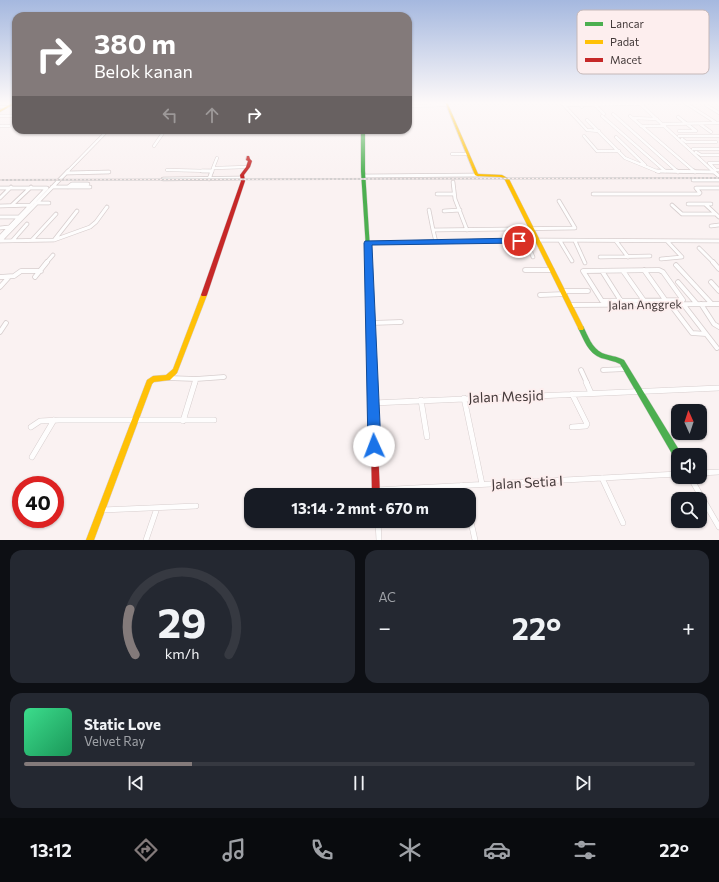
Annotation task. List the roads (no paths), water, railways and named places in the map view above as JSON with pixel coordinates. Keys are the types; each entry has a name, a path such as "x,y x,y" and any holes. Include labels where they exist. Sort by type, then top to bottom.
{"street":[{"path":"457,127 477,175"},
{"path":"584,127 587,130 599,131"},
{"path":"595,127 625,158 660,172 714,172"},
{"path":"614,127 623,133 666,172"},
{"path":"628,127 678,172"},
{"path":"642,127 695,172"},
{"path":"666,127 719,176"},
{"path":"679,131 696,131 691,127"},
{"path":"705,127 711,132"},
{"path":"104,134 0,241 54,240 90,227 108,207"},
{"path":"154,146 162,134"},
{"path":"363,134 363,176 368,243 376,488"},
{"path":"584,136 597,151 619,151"},
{"path":"716,142 685,142 678,136 719,136"},
{"path":"708,136 719,144"},
{"path":"616,137 646,166"},
{"path":"719,148 693,149 701,155 719,155"},
{"path":"452,154 468,154"},
{"path":"168,378 175,371 204,296 241,187 243,180 242,178 250,161 248,160 248,157"},
{"path":"209,179 217,158"},
{"path":"719,163 708,163 716,170 719,170"},
{"path":"167,170 248,167"},
{"path":"67,173 109,172"},
{"path":"363,176 477,175 500,176 507,179 593,351 598,355 619,360 626,369 673,448"},
{"path":"163,179 242,178"},
{"path":"693,180 719,180"},
{"path":"453,182 452,185 454,194 467,230"},
{"path":"67,187 72,184 88,184"},
{"path":"0,187 90,187"},
{"path":"0,187 47,188 0,237"},
{"path":"0,198 11,187"},
{"path":"12,205 31,187"},
{"path":"593,194 699,194 700,193 696,188 719,188"},
{"path":"437,194 454,194"},
{"path":"433,230 575,228 559,201"},
{"path":"36,203 49,203"},
{"path":"688,204 711,204"},
{"path":"705,204 719,217"},
{"path":"0,206 31,205"},
{"path":"672,205 682,214 715,214"},
{"path":"429,210 436,242"},
{"path":"444,211 460,210"},
{"path":"54,240 77,211"},
{"path":"32,240 56,214"},
{"path":"0,217 19,217"},
{"path":"13,240 27,224"},
{"path":"711,226 719,225"},
{"path":"0,228 9,227"},
{"path":"368,243 537,240 719,240"},
{"path":"526,241 533,257"},
{"path":"560,241 572,261"},
{"path":"575,241 585,262"},
{"path":"616,241 628,256"},
{"path":"661,259 682,257 667,241"},
{"path":"699,248 719,269"},
{"path":"35,277 53,255"},
{"path":"600,257 650,256"},
{"path":"676,265 712,304"},
{"path":"525,270 552,270"},
{"path":"623,270 646,303"},
{"path":"623,270 662,271 684,299 646,303 621,301 606,302 600,300 583,272 623,270"},
{"path":"644,270 666,301"},
{"path":"0,277 14,276 21,271 41,271"},
{"path":"602,271 621,301"},
{"path":"0,287 9,277"},
{"path":"678,282 699,304 714,324 719,327"},
{"path":"711,282 719,291"},
{"path":"540,294 588,291"},
{"name":"Jalan Anggrek","path":"570,305 646,303 718,304"},
{"path":"670,304 692,333 706,334"},
{"path":"683,304 717,348"},
{"path":"370,323 401,322"},
{"path":"0,332 6,323"},
{"path":"603,370 626,369"},
{"path":"581,370 591,393"},
{"path":"90,540 149,382 153,379 168,378 196,379 224,377"},
{"path":"183,421 196,379"},
{"name":"Jalan Mesjid","path":"373,403 719,388"},
{"path":"572,394 588,424 586,426 572,427"},
{"path":"464,398 482,484"},
{"path":"421,400 426,437"},
{"path":"32,457 54,420"},
{"path":"31,427 40,421 54,420 214,420"},
{"path":"707,473 719,472"},
{"name":"Jalan Setia I","path":"425,488 671,474"},
{"path":"602,478 623,523"},
{"path":"694,484 719,527"},
{"path":"102,510 196,506"},
{"path":"146,540 157,508"},
{"path":"378,528 379,540"},
{"path":"472,528 475,540"}],"railway":[{"path":"0,180 719,178"}]}
